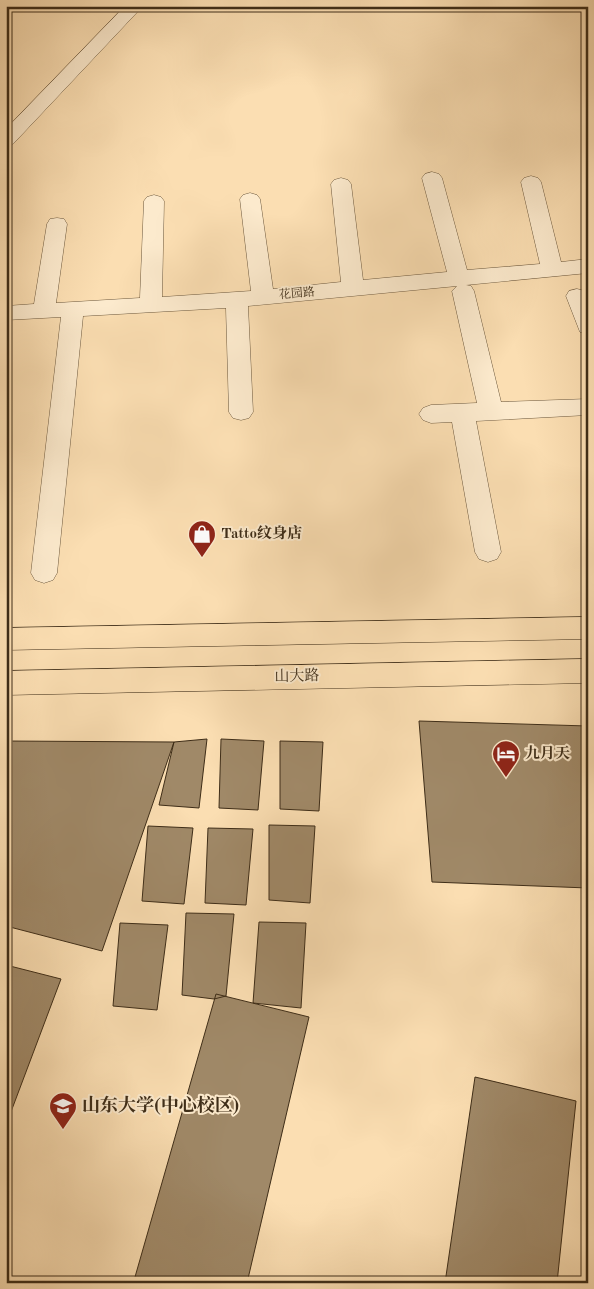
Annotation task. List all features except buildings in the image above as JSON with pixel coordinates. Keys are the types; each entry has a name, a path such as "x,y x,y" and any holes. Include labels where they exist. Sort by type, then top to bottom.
{"main road":[{"path":"6,639 588,628"},
{"name":"山大路","path":"6,682 588,671"}],"street":[{"path":"6,140 135,6"},
{"path":"432,178 461,285 491,411"},
{"path":"531,182 552,268"},
{"path":"341,184 353,289"},
{"path":"250,199 262,297"},
{"path":"151,305 154,201"},
{"path":"44,312 56,224"},
{"name":"花园路","path":"6,313 151,305 353,289 461,285 552,268 588,266"},
{"path":"577,296 588,327"},
{"path":"237,299 241,412"},
{"path":"44,572 73,310"},
{"path":"431,414 588,408"},
{"path":"462,412 488,552"}],"place":[{"name":"Tatto纹身店","path":"202,558"},
{"name":"九月天","path":"506,778"},
{"name":"山东大学(中心校区)","path":"63,1130"}]}
